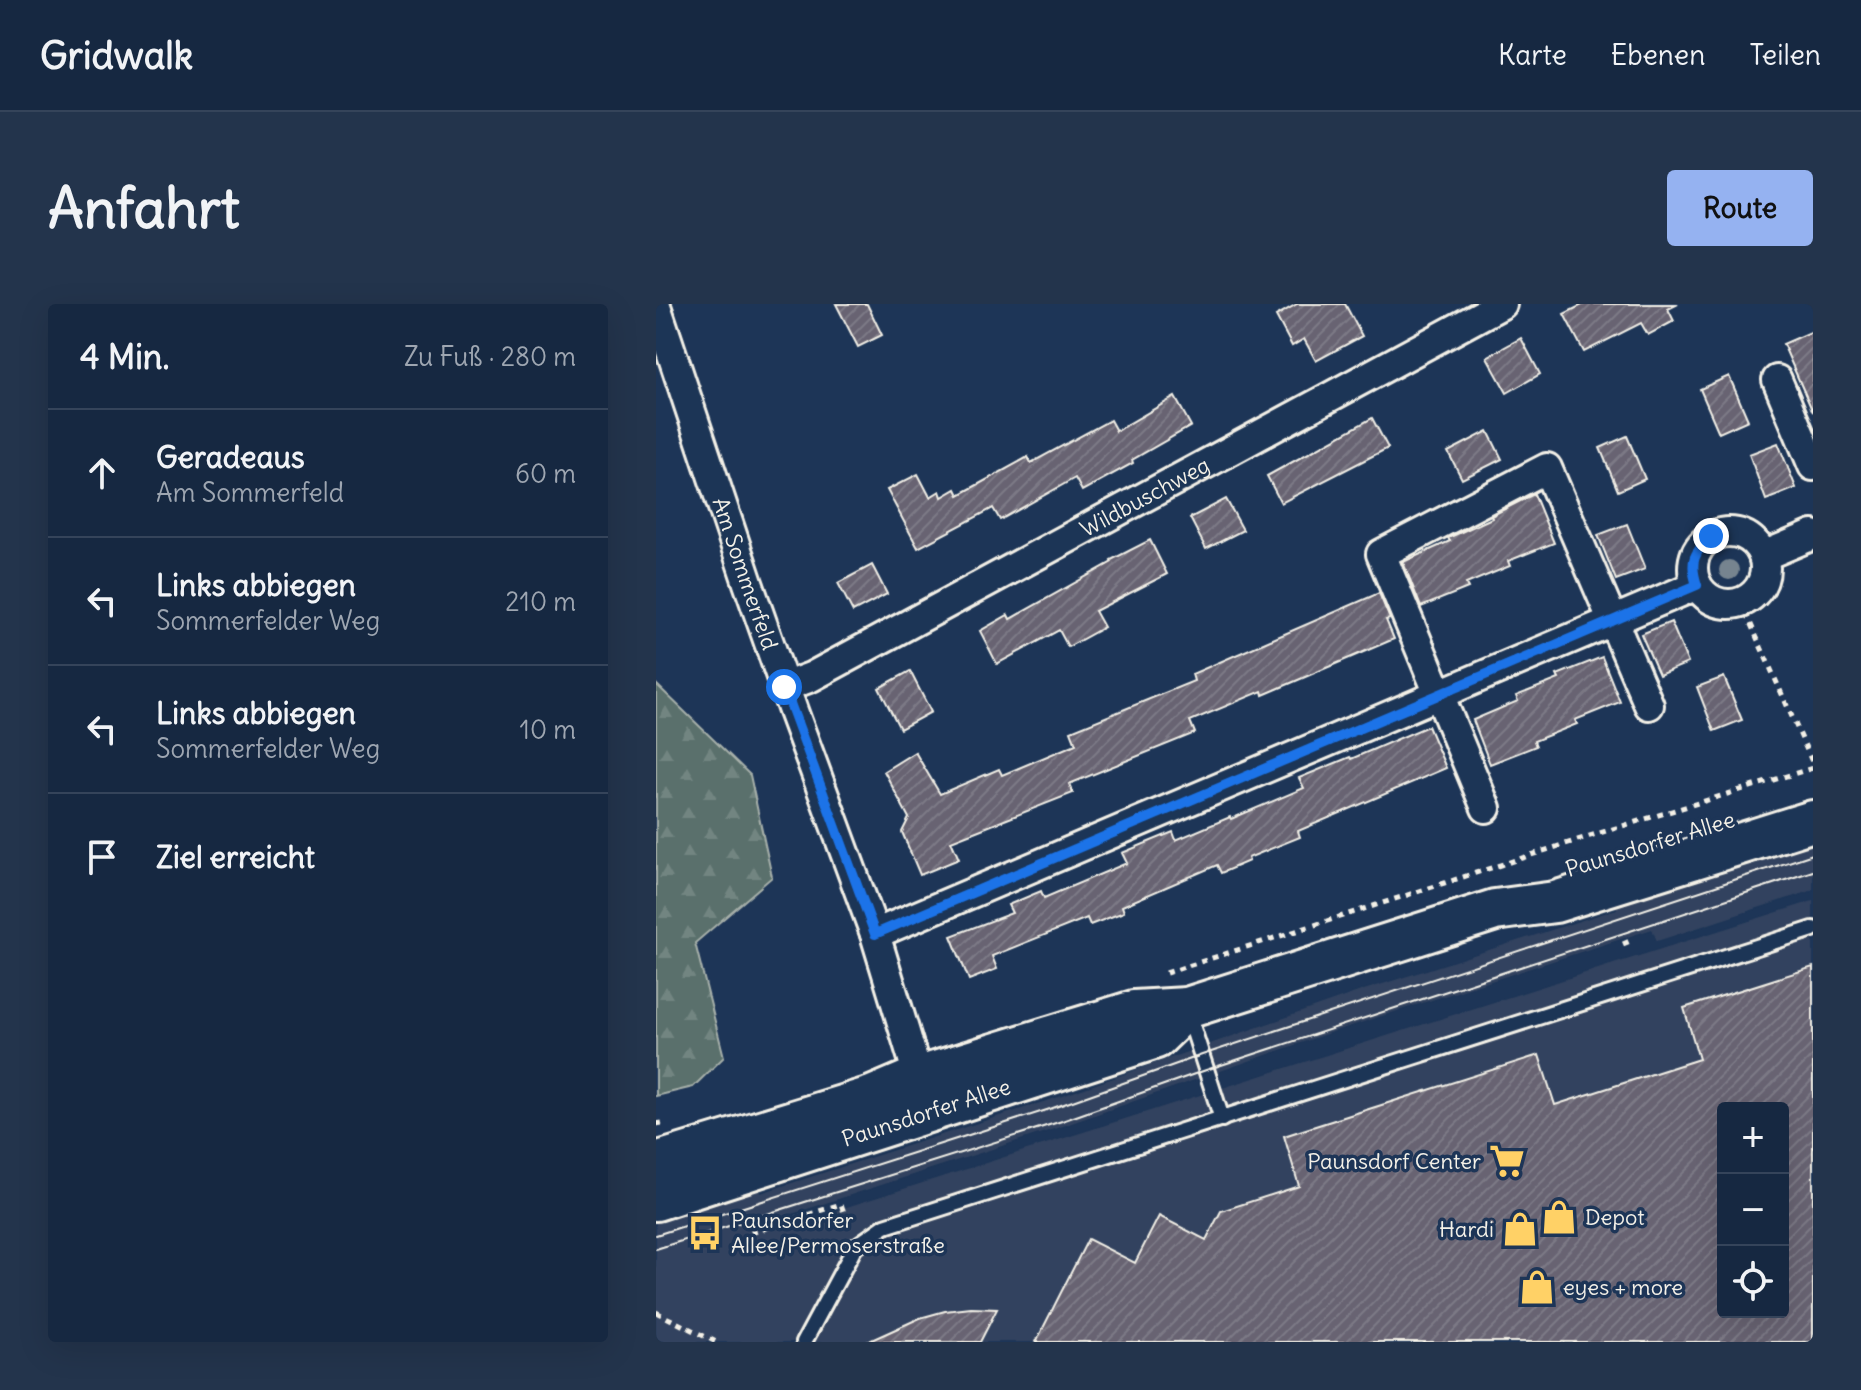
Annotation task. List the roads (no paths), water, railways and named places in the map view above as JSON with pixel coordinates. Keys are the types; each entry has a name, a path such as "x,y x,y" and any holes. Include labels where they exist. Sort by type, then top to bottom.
{"main road":[{"name":"Paunsdorfer Allee","path":"1495,910 1539,879 1813,794"},
{"name":"Paunsdorfer Allee","path":"656,1200 1134,1011 1187,1008 1495,910 1555,902 1813,821"},
{"name":"Paunsdorfer Allee","path":"656,1163 872,1097 924,1094"}],"street":[{"name":"Wildbuschweg","path":"784,687 825,669 1502,304"},
{"name":"Am Sommerfeld","path":"657,314 784,687 875,934 924,1094"},
{"path":"1777,380 1813,466"},
{"path":"1486,808 1381,554 1547,468 1649,705"},
{"path":"1729,532 1742,534 1757,545 1763,556 1765,573 1761,585 1752,596 1741,602 1716,602 1704,595 1692,571 1693,559 1700,547 1711,536 1729,532"},
{"path":"1763,556 1813,535"},
{"path":"875,934 1697,585"}],"lane":[{"path":"804,1342 855,1247 885,1226 1813,929"},
{"path":"1187,1008 1222,1119"}],"tram line":[{"path":"656,1235 1050,1109 1202,1055 1813,854"},
{"path":"656,1249 1062,1121 1206,1070 1813,871"}],"place":[{"name":"Paunsdorf Center","path":"1507,1161"},
{"name":"Depot","path":"1559,1217"},
{"name":"Hardi","path":"1520,1229"},
{"name":"Paunsdorfer Allee/Permoserstraße","path":"705,1233"},
{"name":"eyes + more","path":"1537,1287"}]}
